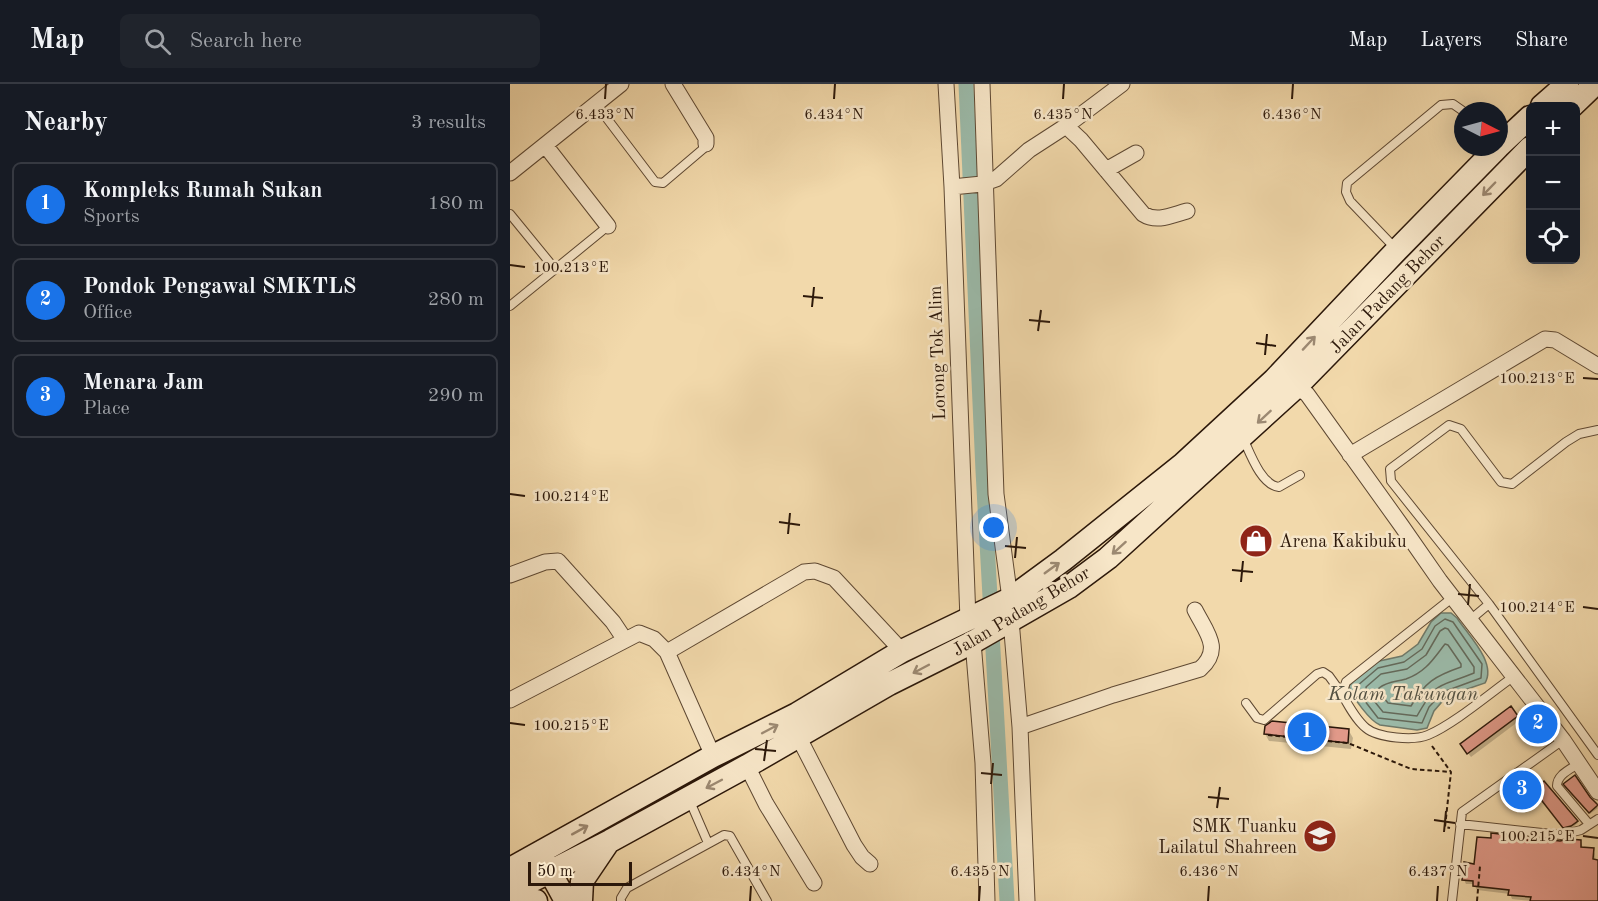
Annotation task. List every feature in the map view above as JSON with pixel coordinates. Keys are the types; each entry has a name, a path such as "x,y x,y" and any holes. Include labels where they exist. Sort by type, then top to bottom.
{"main road":[{"path":"1547,102 1567,84"},
{"path":"1576,102 1595,84"},
{"name":"Jalan Padang Behor","path":"1508,137 1526,121"},
{"name":"Jalan Padang Behor","path":"1009,607 1069,587 1108,558 1296,387 1526,152"},
{"name":"Jalan Padang Behor","path":"510,892 544,862 713,756 884,675 970,631 1009,607 1183,464 1274,380 1488,156"},
{"path":"1274,380 1285,379 1296,387"},
{"name":"Jalan Padang Behor","path":"510,869 544,862 610,841 799,738 884,675 902,651 970,631"},
{"path":"581,901 582,881 610,841"},
{"path":"544,862 566,901"},
{"path":"510,898 536,901"}],"street":[{"path":"510,172 621,84"},
{"path":"673,84 706,138 706,144"},
{"name":"Lorong Tok Alim","path":"946,84 955,187 970,631 982,763 987,901"},
{"path":"982,84 996,494 1020,727 1027,901"},
{"path":"955,187 984,184 996,179 1029,150 1066,126 1122,84"},
{"path":"1066,126 1081,140 1124,193 1150,218 1157,219 1187,211"},
{"path":"545,145 608,226"},
{"path":"1106,170 1136,153"},
{"path":"1350,455 1545,339 1555,340 1598,366"},
{"path":"1296,387 1307,394 1452,598 1563,740 1598,792"},
{"path":"510,575 544,562 558,561 613,622 626,640"},
{"path":"667,652 804,572 815,571 834,578 902,651"},
{"path":"1020,727 1113,695 1200,669 1210,660 1213,646 1195,610"},
{"path":"510,699 639,633 647,635 667,652 713,756"},
{"path":"799,738 854,845 870,864"},
{"path":"747,766 766,804 813,883"}],"lane":[{"path":"596,104 655,182 663,183 706,144"},
{"path":"1397,250 1350,201 1346,192 1347,183 1441,105 1454,105"},
{"path":"510,214 555,269"},
{"path":"510,306 608,226"},
{"path":"1598,430 1580,434 1566,442 1512,484 1501,482 1461,429 1449,425 1390,469 1390,481 1489,604 1598,755"},
{"path":"1242,437 1254,463 1268,483 1279,487 1300,475"},
{"path":"1342,694 1346,682 1452,598"},
{"path":"1470,620 1489,604"},
{"path":"1246,704 1257,718 1264,720 1317,674 1323,672 1329,676 1366,728 1383,735 1404,738 1427,736 1512,677"},
{"path":"1452,901 1462,812 1563,740"},
{"path":"1578,764 1560,776 1557,786 1589,824"},
{"path":"688,797 708,843"},
{"path":"1460,824 1561,835 1581,830 1598,819"},
{"path":"621,901 627,888 724,835 730,836 767,901"}],"path":[{"path":"1268,735 1348,743 1411,769 1451,772"},
{"path":"1477,901 1480,866"}],"water":[{"name":"Kolam Takungan","path":"1441,613 1451,613 1457,618 1480,649 1487,667 1488,675 1485,683 1447,696 1434,711 1427,728 1417,730 1376,723 1362,708 1349,686 1375,662 1402,656 1418,644 1431,622"}],"building":[{"path":"1511,706 1518,716 1467,754 1460,744"},
{"path":"1272,721 1349,729 1348,743 1264,734 1265,726"},
{"path":"1575,775 1598,805 1589,813 1563,784"},
{"path":"1544,781 1578,821 1563,828 1539,797 1515,795 1516,784 1537,786"},
{"path":"1491,833 1560,841 1581,840 1581,847 1594,848 1593,859 1598,860 1598,901 1530,901 1531,897 1508,895 1509,890 1473,886 1473,881 1462,880 1464,862 1474,864 1477,837 1491,838"}],"waterway":[{"path":"966,84 983,471 1007,901"}],"place":[{"name":"Arena Kakibuku","path":"1256,541"},
{"name":"Pondok Pengawal SMKTLS","path":"1538,724"},
{"name":"Kompleks Rumah Sukan","path":"1307,732"},
{"name":"Menara Jam","path":"1522,790"},
{"name":"SMK Tuanku Lailatul Shahreen","path":"1320,836"}]}
